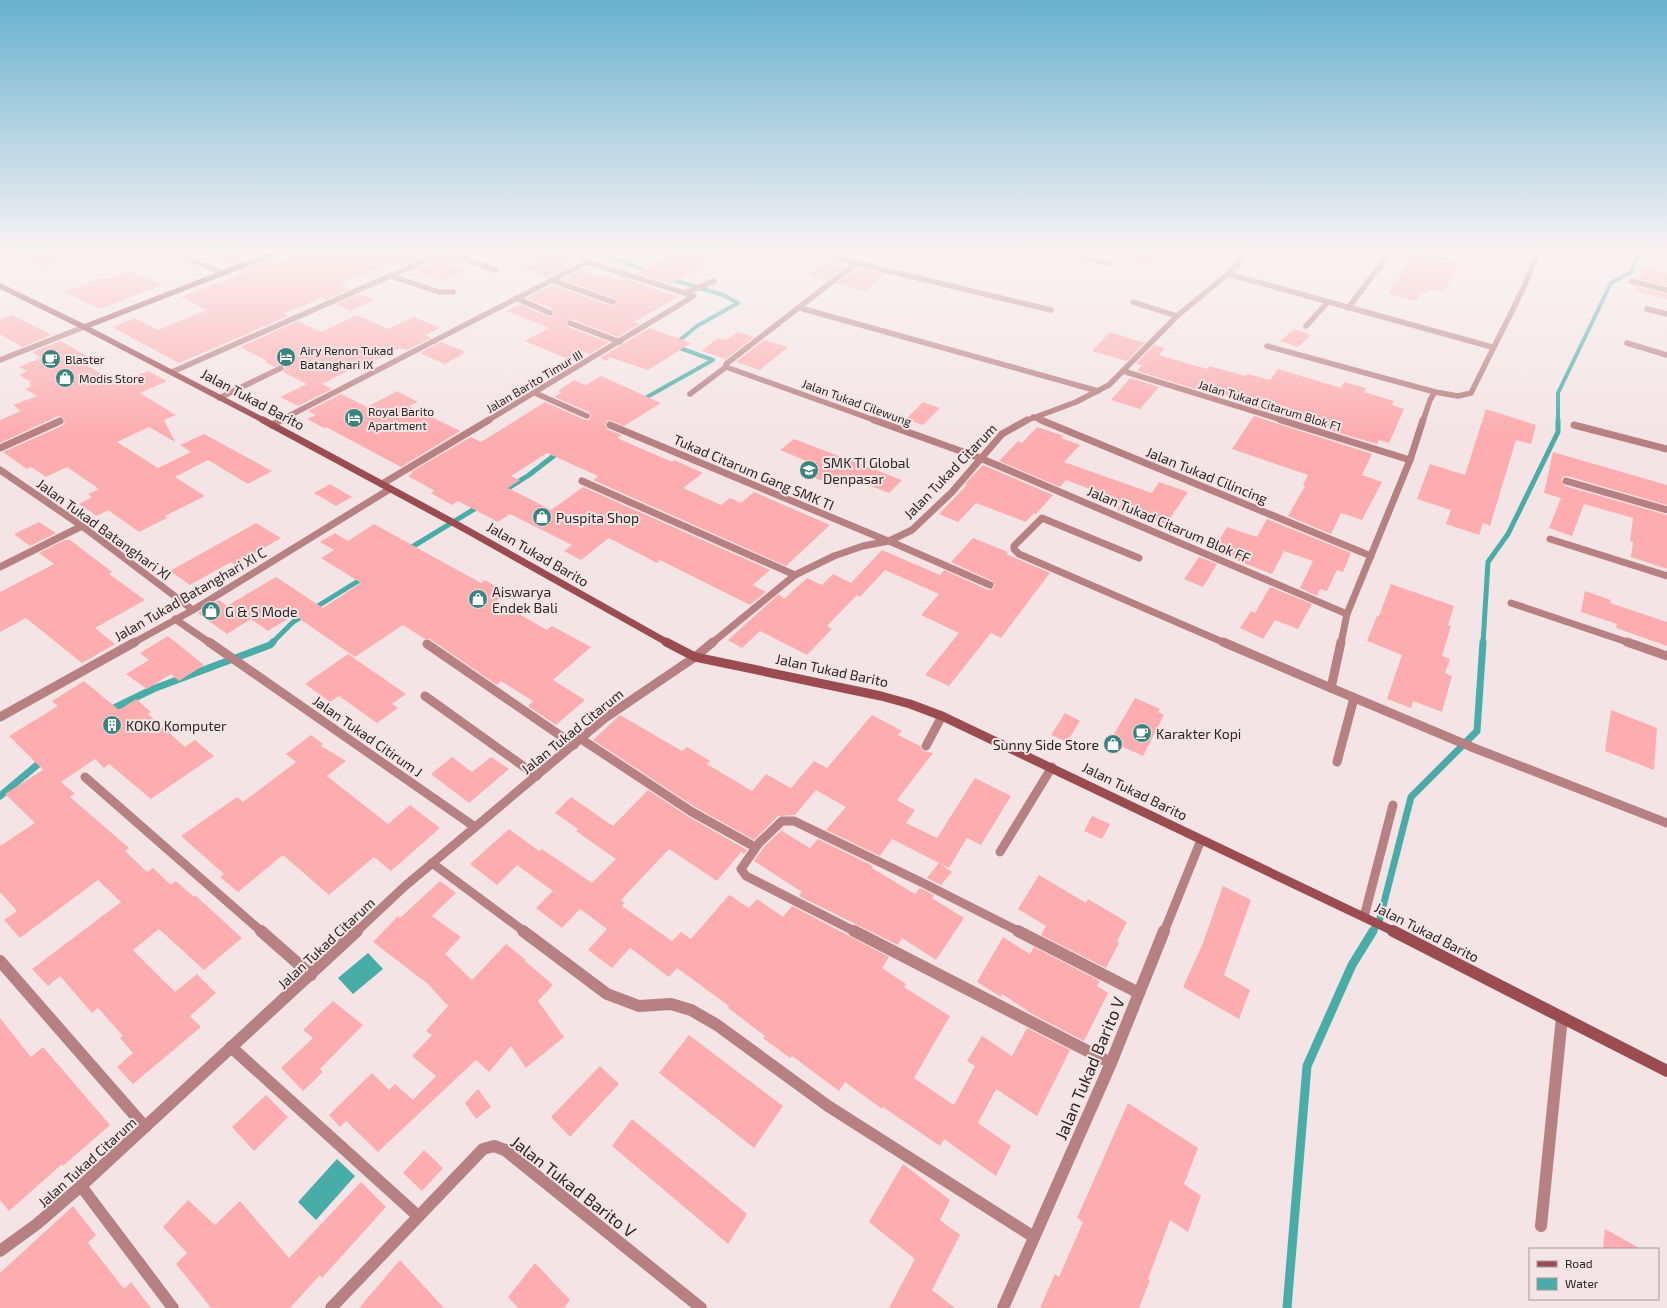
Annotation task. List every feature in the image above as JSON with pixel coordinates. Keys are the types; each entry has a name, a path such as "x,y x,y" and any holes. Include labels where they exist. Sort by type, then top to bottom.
{"street":[{"name":"Jalan Tukad Barito","path":"51,311 172,372 382,484 465,529 651,635 695,657 881,696 910,704 942,716 1052,767 1398,934 1667,1071"},
{"path":"0,360 125,311"},
{"path":"172,372 311,311"},
{"path":"272,425 491,311"},
{"path":"546,311 550,313"},
{"name":"Jalan Barito Timur III","path":"382,484 672,311"},
{"path":"690,394 726,366 726,364 796,311"},
{"path":"811,311 1098,392"},
{"path":"1161,311 1177,316"},
{"name":"Jalan Tukad Citarum","path":"0,1251 37,1224 81,1186 311,975 405,886 605,718 695,657 796,575 851,550 889,541 912,530 930,514 1007,429 1033,417 1076,402 1098,392 1123,371 1183,311"},
{"path":"1306,326 1319,311"},
{"path":"1359,311 1492,347"},
{"path":"1267,346 1435,392 1458,396 1466,395 1471,393 1492,347 1511,311"},
{"path":"1655,311 1667,314"},
{"path":"570,323 620,342"},
{"path":"1627,343 1667,355"},
{"name":"Jalan Tukad Cilewung","path":"726,366 980,458"},
{"path":"220,398 281,368"},
{"name":"Jalan Tukad Citarum Blok F1","path":"1123,371 1410,460"},
{"path":"1331,688 1348,614 1410,460 1430,400 1435,392"},
{"path":"535,393 587,416"},
{"name":"Jalan Tukad Cilincing","path":"1033,417 1371,556"},
{"path":"0,448 60,421"},
{"name":"Tukad Citarum Gang SMK TI","path":"610,425 889,541 990,585"},
{"path":"1574,425 1667,449"},
{"name":"Jalan Tukad Citarum Blok FF","path":"980,458 1348,614"},
{"name":"Jalan Tukad Batanghari XI","path":"0,470 82,526 192,610"},
{"path":"582,481 796,575"},
{"path":"1566,481 1667,510"},
{"name":"Jalan Tukad Batanghari XI C","path":"0,717 192,610 390,489"},
{"path":"1139,558 1042,518 1014,546 1016,552 1026,557 1184,626 1439,734 1667,823"},
{"path":"0,567 82,526"},
{"path":"1550,539 1667,576"},
{"path":"1511,603 1667,656"},
{"name":"Jalan Tukad Citirum J","path":"175,619 475,827"},
{"path":"427,644 578,742 692,812 755,848"},
{"path":"425,696 537,776"},
{"path":"1338,762 1354,698"},
{"path":"926,746 942,716"},
{"path":"1000,852 1052,767"},
{"path":"85,777 311,975"},
{"path":"1367,919 1372,891 1393,805"},
{"path":"1111,1064 746,876 741,869 755,848 782,821 788,819 794,820 928,885 1139,993"},
{"name":"Jalan Tukad Barito V","path":"1004,1308 1111,1064 1201,840"},
{"path":"432,864 607,994 639,1006 671,1004 691,1010 717,1024 828,1106 1034,1237"},
{"path":"0,960 145,1127"},
{"path":"1541,1226 1562,1017"},
{"path":"231,1047 418,1216"},
{"name":"Jalan Tukad Barito V","path":"331,1308 483,1149 494,1146 506,1150 700,1308"},
{"path":"81,1186 173,1308"}],"water":[{"path":"368,953 383,969 353,994 338,978"},
{"path":"337,1159 355,1176 316,1220 298,1202"}],"building":[{"path":"204,311 290,311 283,314 288,316 179,363 112,327 135,318 158,330"},
{"path":"507,311 535,311 548,317 552,317 554,313 553,311 653,311 634,322 639,324 618,337 572,319 568,320 566,323 568,327 609,342 590,354 582,351 568,359 525,341 549,328"},
{"path":"12,315 51,335 22,347 0,334 0,319"},
{"path":"357,315 388,329 414,317 440,328 425,335 431,338 407,350 400,348 376,360 374,358 322,384 332,389 298,406 280,397 307,384 283,372 285,368 283,364 274,367 265,362 267,361 240,347 298,321 321,332"},
{"path":"650,328 691,343 648,370 609,357 607,361 600,358"},
{"path":"1294,329 1311,335 1298,347 1280,341"},
{"path":"738,332 754,337 726,359 701,351 718,338 726,340"},
{"path":"1110,332 1145,343 1127,361 1092,351"},
{"path":"764,340 788,347 760,370 736,362"},
{"path":"61,341 87,356 77,360 118,383 148,371 167,381 140,393 176,415 164,420 175,442 149,427 117,442 158,468 191,452 180,445 204,434 272,471 248,484 208,460 175,477 205,496 165,516 167,518 139,532 108,510 97,516 79,504 92,497 88,494 99,489 67,467 46,477 31,467 27,469 3,452 62,426 65,422 63,417 58,416 0,443 0,420 21,411 13,405 37,396 25,389 32,386 29,384 31,382 19,375 27,371 19,367 41,358 32,352"},
{"path":"441,342 466,352 445,364 420,353"},
{"path":"1154,345 1165,348 1159,355 1207,369 1209,366 1246,376 1248,374 1270,380 1278,369 1341,388 1344,382 1366,388 1364,392 1394,401 1392,405 1404,409 1389,443 1379,440 1377,444 1243,404 1245,401 1211,391 1209,393 1137,371 1142,365 1136,364"},
{"path":"601,376 661,403 624,426 610,420 607,421 605,426 608,430 622,435 617,438 672,462 674,460 703,473 683,488 721,505 730,498 741,503 754,492 830,525 786,566 593,480 598,476 547,453 511,476 520,480 508,488 551,510 583,487 770,570 753,585 766,592 750,605 660,560 657,563 609,538 581,560 564,551 572,545 510,514 498,522 458,501 452,505 431,493 435,491 408,476 413,473 411,472 471,437 481,442 545,402 585,420 589,420 591,416 589,412 554,397 562,392 558,391 574,380 586,385"},
{"path":"1130,378 1159,387 1140,409 1111,400"},
{"path":"397,391 418,402 409,406 460,431 401,467 326,427 324,428 307,419 316,415 308,411 341,394 367,407"},
{"path":"923,402 940,408 923,425 906,419"},
{"path":"1486,409 1536,425 1531,444 1516,440 1490,526 1483,523 1479,535 1446,524 1451,510 1417,499 1430,464 1465,475"},
{"path":"1254,416 1372,454 1362,475 1382,482 1362,520 1341,513 1331,534 1288,516 1305,486 1303,485 1308,475 1232,449"},
{"path":"1037,427 1064,436 1061,438 1080,445 1064,462 1152,493 1159,482 1188,492 1166,524 1136,514 1134,517 1117,510 1122,503 1097,494 1098,492 1066,480 1060,487 999,461 1018,441 1022,443"},
{"path":"794,439 902,480 889,493 848,477 838,487 805,474 816,465 780,450"},
{"path":"1553,452 1667,485 1667,505 1567,476 1563,477 1561,480 1565,486 1667,515 1667,569 1631,557 1633,542 1630,541 1633,518 1584,504 1572,536 1549,528 1561,498 1544,493"},
{"path":"983,465 1053,495 1036,514 1034,513 1026,522 976,503 958,522 939,514 967,485 965,484"},
{"path":"330,484 352,497 336,506 314,493"},
{"path":"1267,519 1351,553 1343,572 1337,570 1327,591 1320,589 1317,596 1300,588 1313,561 1284,551 1272,574 1213,551 1227,527 1257,537"},
{"path":"39,522 56,533 30,546 14,534"},
{"path":"256,523 281,538 235,565 231,562 190,585 170,571"},
{"path":"374,524 481,583 485,580 507,593 496,601 547,630 552,626 591,647 553,680 585,700 556,725 528,706 533,701 501,681 497,685 430,639 425,639 403,625 355,657 294,615 268,631 251,619 227,634 198,613 219,600 227,606 276,577 323,608 361,583 321,558 334,550 320,542 335,533 348,541"},
{"path":"973,538 1008,552 1006,554 1050,573 1001,638 991,633 949,686 925,675 959,633 921,615 939,594 885,570 860,597 857,595 827,626 832,629 807,655 760,631 742,648 728,640 779,594 784,599 807,578 822,585 833,574 851,583 882,550 940,575 944,570 988,590 993,589 995,585 992,581 951,562"},
{"path":"65,540 70,540 112,572 109,574 145,600 95,628 115,644 82,663 26,618 0,632 0,592 54,564 39,553"},
{"path":"1199,557 1217,564 1203,587 1184,579"},
{"path":"1391,584 1454,606 1448,625 1451,626 1442,656 1450,659 1445,673 1452,676 1442,712 1413,701 1411,708 1387,699 1402,655 1367,641 1377,616 1379,616"},
{"path":"1270,587 1312,604 1298,629 1275,620 1263,639 1240,628 1251,611 1255,613"},
{"path":"1585,591 1611,600 1610,603 1667,622 1667,646 1616,628 1617,624 1581,612"},
{"path":"168,636 204,665 179,681 171,674 147,689 126,674 149,660 140,653"},
{"path":"348,654 406,694 392,704 398,708 377,723 339,696 330,702 305,684"},
{"path":"84,681 119,710 136,699 151,712 148,714 185,747 195,740 214,756 151,799 109,764 104,768 95,759 61,782 75,794 70,797 129,848 125,851 147,872 153,868 171,885 176,881 194,897 195,895 242,938 204,970 159,929 133,950 175,992 197,974 216,993 190,1016 201,1027 133,1084 117,1067 133,1053 120,1038 123,1036 98,1008 92,1013 60,976 48,986 32,969 121,902 98,880 20,938 4,920 17,911 0,892 0,846 35,823 5,794 43,770 9,736 58,706 52,701"},
{"path":"1135,698 1160,709 1158,712 1164,715 1143,756 1110,741"},
{"path":"1611,710 1657,728 1654,770 1605,751"},
{"path":"1065,713 1080,721 1067,742 1051,735"},
{"path":"620,715 682,751 687,747 710,761 707,764 752,791 766,774 791,788 814,761 827,768 872,715 902,731 898,735 920,746 923,751 933,753 897,800 915,810 906,823 937,838 975,778 1011,796 981,845 967,838 949,868 892,839 880,856 826,830 846,807 816,790 795,815 778,816 754,840 695,807 593,740"},
{"path":"311,735 323,744 321,746 346,761 327,776 388,824 410,805 440,828 391,871 374,857 329,895 283,855 238,892 220,877 224,874 181,836 237,797 243,802 296,762 286,754"},
{"path":"452,757 472,772 491,757 509,769 469,803 431,774"},
{"path":"648,790 689,817 747,850 744,854 741,852 717,881 669,849 621,900 625,903 622,906 672,941 681,932 691,939 729,895 749,908 757,899 783,917 792,906 889,957 882,968 906,984 904,987 950,1016 914,1078 954,1105 975,1066 967,1061 982,1036 1012,1056 1027,1028 1070,1050 1037,1116 996,1089 978,1123 1011,1146 996,1176 944,1139 940,1146 883,1107 882,1109 845,1082 839,1091 792,1056 790,1058 763,1038 765,1036 728,1008 729,1006 677,968 669,977 630,948 612,968 588,950 607,929 580,909 562,928 536,908 553,891 517,865 497,885 470,864 509,829 539,851 542,849 592,883 616,859 576,831 578,829 555,813 571,797 613,826"},
{"path":"1092,816 1110,824 1102,839 1084,831"},
{"path":"785,827 782,831 810,848 818,839 873,866 872,868 915,894 920,888 934,895 932,898 964,918 936,960 902,938 898,945 799,896 802,892 754,861 764,847"},
{"path":"939,863 952,872 941,885 927,878"},
{"path":"1039,875 1086,903 1088,899 1127,922 1117,941 1119,943 1106,968 1041,935 1046,926 1018,909"},
{"path":"440,881 456,893 432,916 461,937 445,954 472,980 506,944 553,985 538,1001 564,1037 526,1068 511,1046 489,1072 476,1060 378,1152 346,1121 340,1127 329,1115 372,1073 389,1090 395,1084 413,1100 436,1076 412,1056 432,1035 426,1031 448,1006 428,984 373,942 398,916 400,918"},
{"path":"1223,886 1251,900 1224,975 1250,990 1239,1019 1183,987 1203,943"},
{"path":"1003,937 1030,954 1034,947 1100,981 1097,986 1108,993 1084,1041 1034,1015 1002,994 1001,997 977,982"},
{"path":"333,1001 363,1025 320,1069 323,1072 303,1091 281,1068 313,1038 303,1030"},
{"path":"0,1018 31,1057 43,1047 110,1125 63,1166 62,1164 9,1211 0,1200"},
{"path":"689,1035 783,1106 754,1148 659,1073"},
{"path":"600,1066 619,1084 570,1137 551,1117"},
{"path":"478,1089 491,1107 476,1119 465,1103"},
{"path":"266,1095 288,1117 254,1151 232,1127"},
{"path":"1128,1103 1198,1148 1184,1184 1201,1196 1188,1232 1170,1220 1139,1308 1040,1308 1055,1274 1059,1277 1083,1222 1077,1218"},
{"path":"632,1119 747,1214 728,1244 612,1146"},
{"path":"424,1150 443,1168 422,1191 403,1173"},
{"path":"903,1164 950,1200 940,1220 960,1235 932,1290 955,1308 889,1308 915,1259 869,1222"},
{"path":"361,1182 386,1207 322,1278 320,1275 290,1308 211,1308 176,1264 187,1253 163,1227 188,1200 215,1225 240,1201 289,1258"},
{"path":"73,1206 96,1235 88,1243 124,1289 131,1282 151,1308 0,1308 0,1273"},
{"path":"1605,1229 1639,1248 1603,1248"},
{"path":"400,1260 444,1308 359,1308"},
{"path":"535,1263 570,1300 564,1308 518,1308 508,1297"}],"waterway":[{"path":"640,401 713,360 677,347 675,344 697,326 724,311"},
{"path":"1483,643 1488,562 1508,534 1558,432 1558,393 1597,311"},
{"path":"502,492 529,475 560,451"},
{"path":"407,550 481,505"},
{"path":"313,609 363,578"},
{"path":"110,710 153,689 270,645 293,622 306,614"},
{"path":"1372,932 1379,922 1411,797 1477,731 1483,642"},
{"path":"0,796 43,760"},
{"path":"1287,1308 1307,1066 1352,965 1373,931"}],"place":[{"name":"Airy Renon Tukad Batanghari IX","path":"286,357"},
{"name":"Blaster","path":"51,359"},
{"name":"Modis Store","path":"65,378"},
{"name":"Royal Barito Apartment","path":"354,418"},
{"name":"SMK TI Global Denpasar","path":"809,470"},
{"name":"Puspita Shop","path":"542,517"},
{"name":"Aiswarya Endek Bali","path":"478,599"},
{"name":"G & S Mode","path":"211,611"},
{"name":"KOKO Komputer","path":"112,725"},
{"name":"Karakter Kopi","path":"1142,733"},
{"name":"Sunny Side Store","path":"1113,744"}]}
